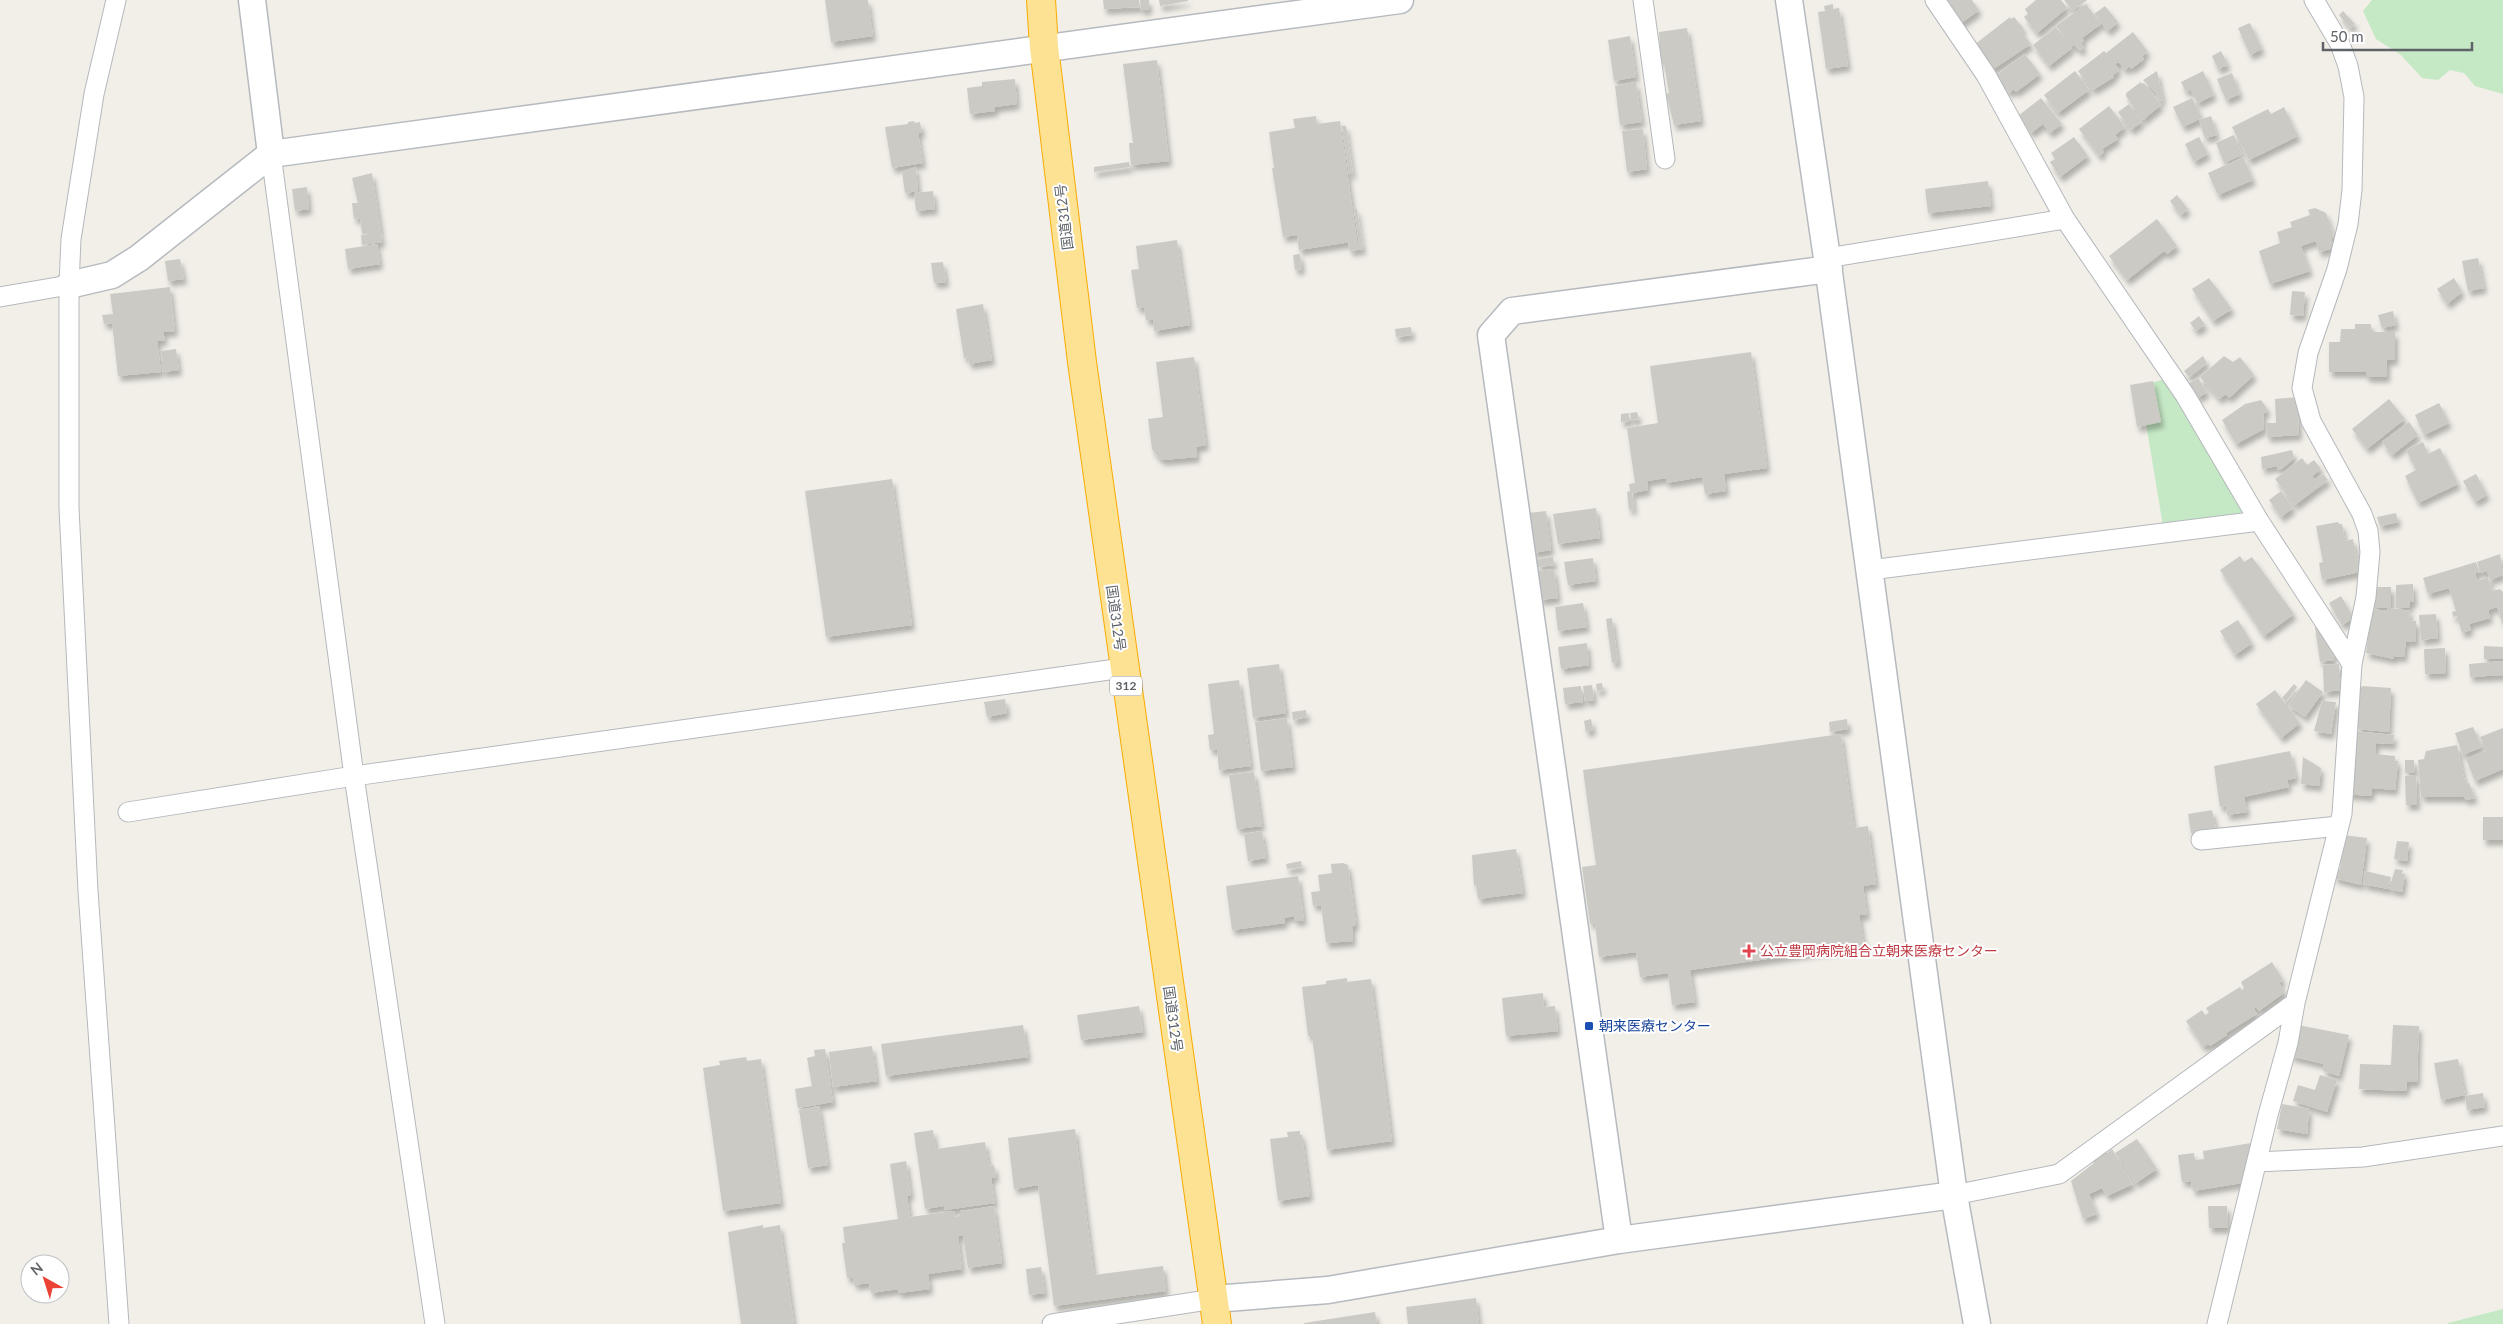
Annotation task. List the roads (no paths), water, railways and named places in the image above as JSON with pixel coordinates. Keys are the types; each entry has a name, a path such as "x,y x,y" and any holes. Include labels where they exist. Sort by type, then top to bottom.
{"highway":[{"name":"国道312号","path":"1041,0 1044,47 1082,362 1123,668 1215,1312"}],"street":[{"path":"116,0 94,94 71,239 69,285 69,508 88,890 119,1324"},
{"path":"252,0 354,776 435,1324"},
{"path":"0,297 92,281 119,270 271,154 1044,47 1400,0"},
{"path":"1643,0 1665,159"},
{"path":"1789,0 1828,263 1954,1195 1977,1324"},
{"path":"1935,0 1986,76 2065,219 2185,394 2259,521 2352,664"},
{"path":"2217,1324 2288,1043 2295,1003 2342,814 2352,664 2366,596 2370,552 2368,530 2362,514 2311,421 2302,388 2308,353 2337,269 2348,224 2352,190 2354,97 2348,66 2340,44 2314,0"},
{"path":"1619,1240 1491,335 1512,311 1828,263 2065,219"},
{"path":"1870,570 2259,521"},
{"path":"128,812 354,776 1123,668"},
{"path":"2201,840 2338,826"},
{"path":"1052,1324 1215,1312 1328,1290 1619,1240 1954,1195 2059,1174 2295,1003"},
{"path":"2257,1162 2363,1157 2503,1136"}],"place":[{"name":"公立豊岡病院組合立朝来医療センター","path":"1749,951"},
{"name":"朝来医療センター","path":"1589,1026"}]}
